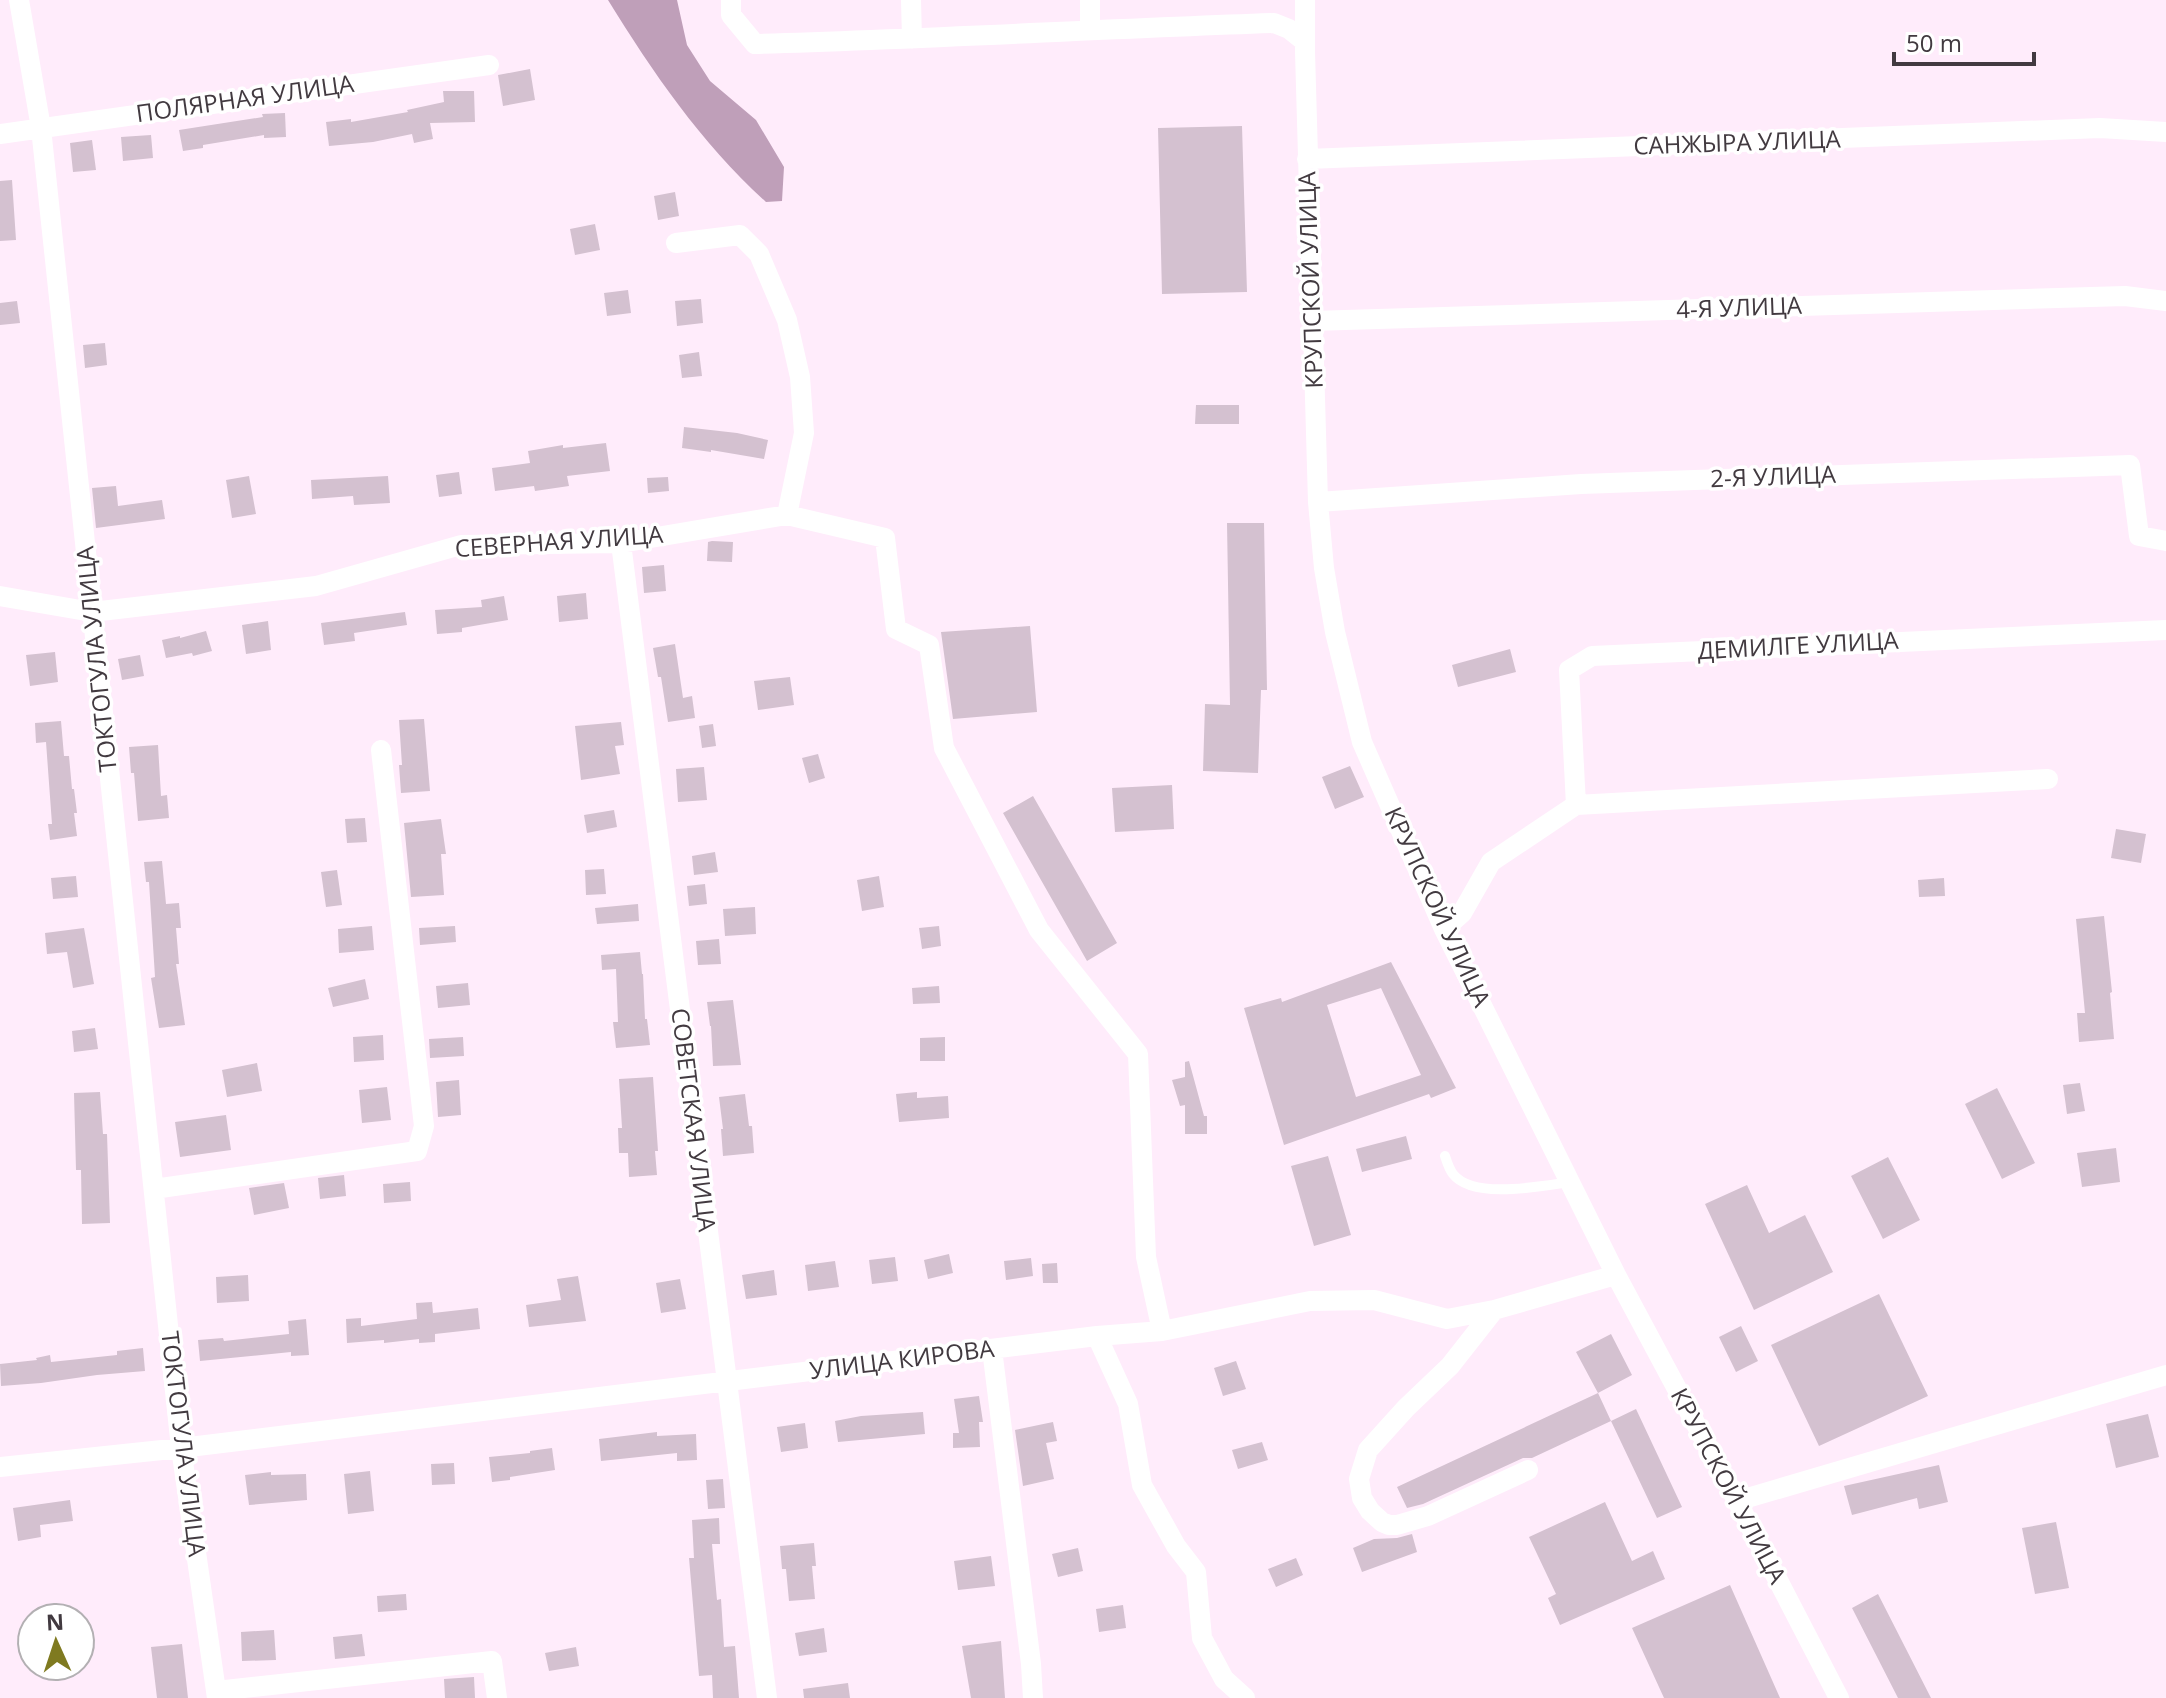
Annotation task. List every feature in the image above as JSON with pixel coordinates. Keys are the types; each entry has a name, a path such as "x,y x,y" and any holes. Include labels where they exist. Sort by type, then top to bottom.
{"street":[{"name":"ТОКТОГУЛА УЛИЦА","path":"19,0 41,128 181,1448 216,1694"},
{"path":"731,0 731,15 755,44 1274,23 1289,29 1304,41"},
{"path":"911,0 912,39"},
{"path":"1090,0 1090,29"},
{"name":"КРУПСКОЙ УЛИЦА","path":"1305,0 1318,502 1324,568 1335,632 1362,742 1444,929 1616,1275 1839,1698"},
{"name":"ПОЛЯРНАЯ УЛИЦА","path":"0,134 489,65"},
{"name":"САНЖЫРА УЛИЦА","path":"1307,159 2100,128 2166,132"},
{"path":"676,243 740,235 759,254 787,320 800,377 804,433 787,515 885,538 896,629 929,645 944,748 1039,930 1138,1054 1146,1257 1162,1331"},
{"name":"4-Я УЛИЦА","path":"1312,321 2125,296 2166,301"},
{"name":"2-Я УЛИЦА","path":"1318,502 1581,484 2130,465 2139,536 2166,541"},
{"name":"СЕВЕРНАЯ УЛИЦА","path":"0,596 92,612 316,586 461,545 621,543 787,515"},
{"name":"СОВЕТСКАЯ УЛИЦА","path":"621,543 767,1698"},
{"name":"ДЕМИЛГЕ УЛИЦА","path":"1576,805 1569,670 1592,656 2166,630"},
{"path":"154,1189 417,1151 424,1126 381,750"},
{"path":"1444,929 1462,913 1491,862 1576,805 2048,779"},
{"name":"УЛИЦА КИРОВА","path":"0,1467 181,1448 1097,1336 1162,1331 1310,1301 1374,1300 1447,1319 1494,1310 1616,1275"},
{"path":"1494,1310 1450,1366 1368,1450 1359,1479 1362,1498 1382,1522 1397,1525 1428,1516 1528,1470"},
{"path":"1097,1336 1128,1404 1142,1485 1176,1546 1196,1572 1202,1638 1224,1679 1245,1698"},
{"path":"992,1349 1033,1698"},
{"path":"1737,1501 2166,1375"},
{"path":"216,1694 492,1661 497,1698"}],"lane":[{"path":"1445,1156 1454,1176 1481,1189 1570,1182"}],"shaded area":[{"path":"608,0 677,0 687,45 710,81 756,120 784,167 782,201 766,202 700,132 661,81"}],"building":[{"path":"530,69 535,100 503,106 498,75"},
{"path":"443,91 474,91 475,122 430,123 433,139 414,143 412,134 329,146 326,122 351,119 351,122 408,112 444,102"},
{"path":"285,113 286,137 264,138 264,135 183,151 179,130 263,117 262,114"},
{"path":"1242,126 1247,292 1162,294 1158,128"},
{"path":"151,135 153,158 123,161 121,137"},
{"path":"92,140 96,170 73,172 70,143"},
{"path":"12,180 16,240 0,241 0,181"},
{"path":"675,192 679,216 658,220 654,196"},
{"path":"595,224 600,250 575,255 570,229"},
{"path":"628,290 631,313 607,316 604,293"},
{"path":"701,299 703,323 677,326 675,301"},
{"path":"17,301 20,323 0,325 0,303"},
{"path":"105,343 107,365 85,368 83,345"},
{"path":"699,352 702,376 682,378 679,355"},
{"path":"1196,405 1239,405 1239,424 1195,424"},
{"path":"684,427 768,440 764,459 682,448"},
{"path":"606,443 610,471 567,476 569,486 535,491 534,486 495,491 492,468 530,463 528,451"},
{"path":"459,472 462,494 439,497 436,475"},
{"path":"249,476 256,514 232,518 226,480"},
{"path":"388,476 390,503 354,505 353,496 312,499 311,480"},
{"path":"668,477 669,491 648,493 647,478"},
{"path":"116,486 118,506 162,500 165,519 96,528 92,488"},
{"path":"1227,523 1264,523 1267,690 1261,690 1258,773 1203,771 1205,704 1230,705"},
{"path":"708,542 733,542 732,562 707,561"},
{"path":"664,565 666,591 644,593 642,567"},
{"path":"586,593 588,619 559,622 557,596"},
{"path":"504,596 508,620 462,628 462,632 437,634 435,610 482,607 481,600"},
{"path":"405,612 407,625 354,633 355,641 324,645 321,623"},
{"path":"268,621 271,650 246,654 242,625"},
{"path":"1030,626 1037,712 953,719 941,632"},
{"path":"206,631 212,651 166,658 162,640"},
{"path":"675,644 683,698 692,696 695,718 668,722 653,648"},
{"path":"1510,649 1516,672 1458,687 1452,665"},
{"path":"55,652 58,682 30,686 26,655"},
{"path":"140,655 144,676 122,680 118,659"},
{"path":"790,677 794,705 758,710 754,681"},
{"path":"424,719 430,791 401,793 399,720"},
{"path":"61,721 64,756 69,756 74,789 77,836 50,840 48,824 52,824 46,742 36,743 35,723"},
{"path":"621,722 624,745 615,746 620,774 581,780 575,726"},
{"path":"713,724 716,746 702,748 699,726"},
{"path":"158,745 161,796 167,795 169,818 138,821 129,747"},
{"path":"818,754 825,778 809,783 802,758"},
{"path":"1350,766 1364,797 1335,809 1322,777"},
{"path":"704,767 707,800 678,802 676,769"},
{"path":"1172,785 1174,829 1115,832 1112,788"},
{"path":"1033,796 1117,943 1087,961 1003,813"},
{"path":"614,810 617,827 587,833 584,815"},
{"path":"365,818 367,842 347,843 345,819"},
{"path":"441,819 446,854 441,854 444,895 411,897 404,823"},
{"path":"2116,829 2146,834 2141,863 2111,858"},
{"path":"715,852 718,872 694,875 692,856"},
{"path":"162,861 166,904 179,903 181,928 176,928 179,964 176,964 185,1025 159,1028 151,978 155,977 149,882 146,882 144,862"},
{"path":"604,869 606,894 586,895 585,870"},
{"path":"337,870 342,905 326,907 321,872"},
{"path":"76,876 78,897 53,899 51,878"},
{"path":"879,876 884,907 862,911 857,880"},
{"path":"1944,878 1945,896 1919,897 1918,880"},
{"path":"705,884 707,904 689,906 687,886"},
{"path":"638,904 639,921 597,924 595,908"},
{"path":"755,907 756,934 725,936 723,909"},
{"path":"2104,916 2114,1039 2079,1042 2077,1013 2085,1013 2076,919"},
{"path":"372,926 374,950 339,953 338,929"},
{"path":"455,926 456,942 420,945 419,928"},
{"path":"939,926 941,946 922,949 919,928"},
{"path":"84,928 94,984 73,988 67,952 47,954 45,933"},
{"path":"719,939 721,964 698,965 696,941"},
{"path":"640,952 650,1045 616,1048 613,1022 618,1022 616,969 602,970 601,955"},
{"path":"1391,962 1456,1088 1431,1098 1429,1094 1284,1145 1244,1008 1281,998 1282,1002","holes":["1381,988 1421,1075 1356,1097 1327,1005"]},
{"path":"365,979 369,999 333,1007 328,988"},
{"path":"468,983 470,1005 438,1008 436,986"},
{"path":"939,986 940,1003 913,1004 912,988"},
{"path":"733,1000 741,1065 713,1066 707,1002"},
{"path":"95,1028 98,1049 74,1052 72,1031"},
{"path":"383,1035 384,1060 354,1062 353,1037"},
{"path":"463,1037 464,1056 430,1058 429,1039"},
{"path":"945,1037 945,1061 920,1061 920,1038"},
{"path":"1189,1061 1204,1116 1207,1116 1207,1134 1185,1134 1185,1105 1180,1106 1172,1080 1185,1077 1185,1062"},
{"path":"257,1063 262,1091 227,1097 222,1070"},
{"path":"653,1077 657,1175 629,1177 628,1153 619,1153 618,1128 622,1128 619,1079"},
{"path":"459,1080 461,1115 438,1117 436,1082"},
{"path":"2080,1083 2085,1111 2067,1114 2063,1085"},
{"path":"387,1087 391,1120 362,1123 359,1090"},
{"path":"1997,1088 2035,1163 2002,1179 1965,1104"},
{"path":"100,1092 103,1134 107,1134 110,1223 82,1224 81,1170 76,1170 74,1093"},
{"path":"917,1092 917,1098 948,1096 949,1118 899,1122 896,1094"},
{"path":"745,1094 754,1153 723,1156 719,1097"},
{"path":"226,1115 231,1150 180,1157 175,1122"},
{"path":"1406,1136 1412,1159 1362,1172 1356,1149"},
{"path":"2116,1148 2120,1182 2082,1187 2077,1153"},
{"path":"1328,1156 1351,1235 1314,1246 1291,1166"},
{"path":"1888,1157 1920,1220 1883,1239 1851,1176"},
{"path":"344,1175 346,1196 320,1199 318,1178"},
{"path":"410,1182 411,1201 384,1203 383,1184"},
{"path":"284,1183 289,1208 254,1215 249,1188"},
{"path":"1747,1185 1769,1233 1805,1215 1833,1272 1754,1310 1705,1204"},
{"path":"949,1254 953,1273 928,1279 924,1260"},
{"path":"895,1257 898,1281 872,1284 869,1260"},
{"path":"1031,1258 1033,1276 1006,1280 1004,1261"},
{"path":"835,1261 839,1287 808,1291 805,1265"},
{"path":"1057,1263 1058,1283 1043,1283 1042,1264"},
{"path":"774,1270 777,1295 746,1299 742,1275"},
{"path":"248,1275 249,1301 217,1303 216,1277"},
{"path":"578,1276 586,1321 529,1327 526,1305 561,1300 557,1279"},
{"path":"680,1279 686,1309 661,1313 656,1283"},
{"path":"1879,1294 1928,1396 1819,1446 1771,1345"},
{"path":"432,1302 433,1313 478,1308 480,1329 435,1334 435,1342 419,1343 419,1339 347,1343 346,1319 361,1318 361,1326 417,1319 416,1303"},
{"path":"306,1319 309,1355 291,1356 291,1352 200,1361 198,1340 223,1338 224,1341 289,1334 288,1321"},
{"path":"1741,1326 1758,1361 1736,1372 1719,1337"},
{"path":"1611,1334 1632,1375 1598,1393 1576,1352"},
{"path":"143,1348 145,1371 1,1386 0,1364 37,1360 50,1355 51,1362 117,1355 117,1351"},
{"path":"1236,1361 1246,1389 1223,1396 1214,1368"},
{"path":"1598,1393 1611,1421 1532,1458 1523,1458 1423,1504 1407,1508 1397,1487"},
{"path":"979,1396 983,1422 979,1422 980,1447 953,1448 953,1433 959,1433 954,1399"},
{"path":"1636,1409 1682,1507 1657,1518 1611,1421"},
{"path":"923,1412 925,1434 838,1442 835,1421"},
{"path":"2148,1414 2159,1457 2116,1468 2106,1424"},
{"path":"1053,1422 1057,1441 1046,1443 1054,1479 1023,1486 1015,1430"},
{"path":"805,1423 808,1448 781,1452 777,1427"},
{"path":"657,1432 657,1436 696,1434 697,1460 677,1461 677,1453 601,1461 599,1439"},
{"path":"1262,1442 1268,1460 1238,1469 1232,1450"},
{"path":"552,1448 555,1470 492,1482 489,1457"},
{"path":"454,1463 455,1484 432,1485 431,1464"},
{"path":"1939,1465 1948,1502 1919,1509 1917,1498 1852,1515 1844,1486"},
{"path":"370,1471 374,1511 348,1514 344,1474"},
{"path":"271,1472 271,1475 306,1474 307,1500 249,1505 245,1475"},
{"path":"723,1479 725,1508 708,1509 706,1480"},
{"path":"70,1500 73,1521 40,1525 41,1537 18,1541 13,1508"},
{"path":"1605,1502 1632,1561 1653,1551 1665,1579 1560,1625 1548,1598 1556,1594 1529,1537"},
{"path":"719,1518 720,1544 712,1544 717,1600 721,1599 724,1647 735,1646 739,1698 713,1698 712,1675 699,1676 689,1558 694,1558 692,1520"},
{"path":"2056,1522 2069,1588 2035,1594 2022,1528"},
{"path":"1412,1534 1417,1552 1362,1572 1353,1548 1374,1539"},
{"path":"814,1543 816,1566 812,1566 815,1599 789,1601 780,1546"},
{"path":"1078,1548 1083,1571 1058,1577 1052,1554"},
{"path":"991,1556 995,1586 958,1590 954,1561"},
{"path":"1296,1558 1303,1575 1276,1587 1268,1569"},
{"path":"1730,1585 1780,1698 1664,1698 1632,1628"},
{"path":"406,1594 407,1610 378,1612 377,1596"},
{"path":"1878,1594 1931,1698 1898,1698 1852,1608"},
{"path":"1123,1605 1126,1628 1099,1632 1096,1609"},
{"path":"824,1628 827,1652 799,1656 795,1633"},
{"path":"274,1630 276,1660 242,1661 241,1632"},
{"path":"362,1634 365,1656 335,1659 333,1637"},
{"path":"1001,1641 1005,1698 971,1698 962,1646"},
{"path":"182,1644 188,1698 157,1698 151,1647"},
{"path":"576,1647 579,1666 549,1671 545,1653"},
{"path":"474,1677 475,1698 445,1698 444,1679"},
{"path":"848,1683 850,1698 804,1698 803,1689"}]}
